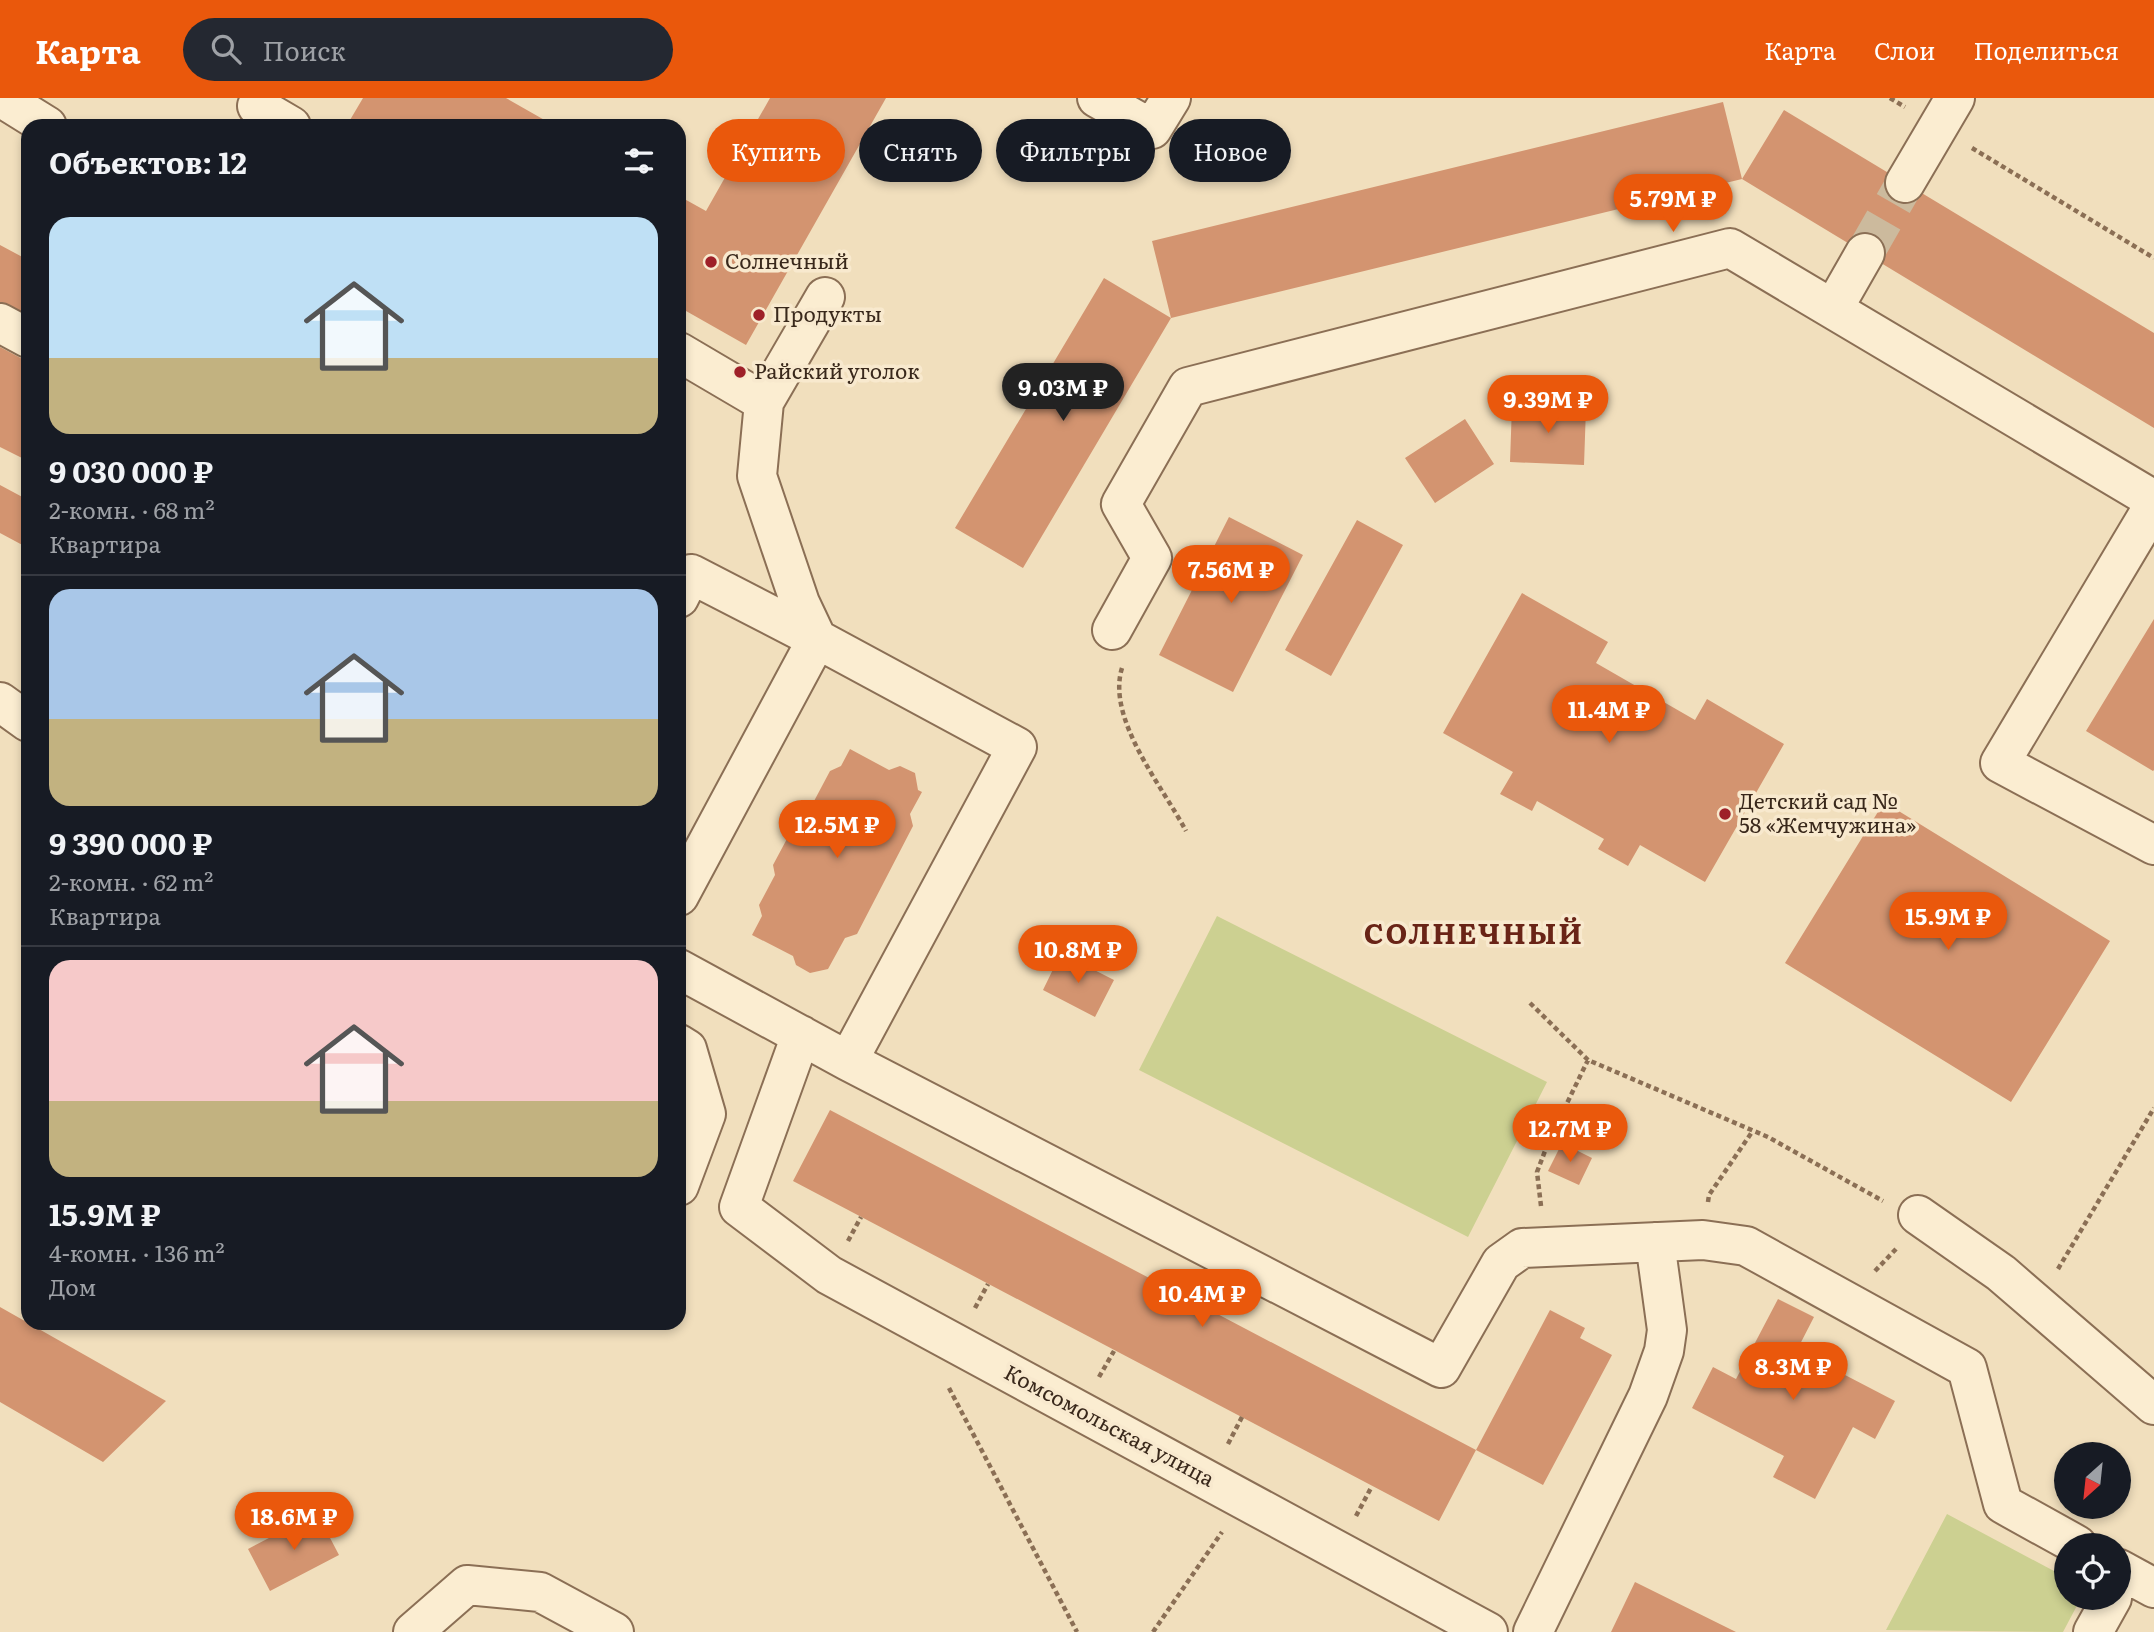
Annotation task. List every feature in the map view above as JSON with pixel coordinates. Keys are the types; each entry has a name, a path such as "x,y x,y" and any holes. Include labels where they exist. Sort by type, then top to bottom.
{"street":[{"path":"2,98 36,119"},
{"path":"1097,98 1152,129 1171,98"},
{"path":"254,110 275,119"},
{"path":"1905,183 1946,112"},
{"path":"1112,630 1152,558 1122,505 1188,387 1730,248 2154,502 2000,763 2154,845"},
{"path":"1833,309 1865,253"},
{"path":"817,639 800,603 757,476 764,402 825,297"},
{"path":"0,323 21,334"},
{"path":"686,356 764,402"},
{"path":"686,584 691,574 1017,747 848,1061"},
{"path":"686,883 817,639"},
{"path":"0,702 21,717"},
{"path":"686,974 848,1061 1441,1368 1501,1263 1521,1248 1703,1240 1746,1247 1967,1368 2003,1504 2055,1533"},
{"name":"Комсомольская улица","path":"801,1035 739,1207 829,1275 1488,1632"},
{"path":"686,1048 706,1114 686,1167"},
{"path":"1917,1214 2001,1273 2154,1405"},
{"path":"1533,1632 1648,1396 1664,1351 1667,1330 1655,1242"},
{"path":"413,1632 467,1585 540,1592 614,1632"},
{"path":"2093,1632 2108,1610"}],"path":[{"path":"1890,98 1946,112 2154,258"},
{"path":"1112,630 1127,653 1118,681 1130,739 1166,793 1186,831"},
{"path":"1530,1003 1588,1060 1768,1137 1898,1209 1917,1214 1903,1243 1846,1300"},
{"path":"1545,1247 1537,1172 1549,1138 1588,1060"},
{"path":"2038,1304 2154,1108"},
{"path":"1703,1240 1709,1195 1752,1132"},
{"path":"947,1384 1077,1632"},
{"path":"1153,1632 1245,1500"}],"green space":[{"path":"1217,916 1547,1082 1468,1237 1139,1070"},
{"path":"1947,1514 2054,1571 2054,1610 2075,1610 2063,1632 1886,1630"}],"building":[{"path":"363,98 506,98 543,119 351,119"},
{"path":"770,98 886,98 874,119 859,119 859,146 845,170 845,119 758,119"},
{"path":"1723,102 1742,179 1171,318 1152,241"},
{"path":"1784,110 2154,333 2154,428 1742,179"},
{"path":"722,182 838,182 746,345 686,311 686,200 706,211"},
{"path":"0,245 21,256 21,317 0,306"},
{"path":"1104,278 1171,318 1023,568 955,528"},
{"path":"0,347 21,358 21,458 0,447"},
{"path":"1512,405 1586,408 1584,465 1510,462"},
{"path":"1465,419 1494,464 1435,503 1405,458"},
{"path":"0,485 21,496 21,544 0,533"},
{"path":"1229,517 1303,555 1233,692 1159,655"},
{"path":"1357,520 1403,545 1331,676 1285,650"},
{"path":"1522,593 1608,642 1596,663 1695,720 1707,699 1784,744 1705,882 1640,845 1628,866 1598,849 1604,839 1537,801 1532,811 1500,794 1513,772 1443,733"},
{"path":"2154,619 2154,770 2153,771 2086,731"},
{"path":"850,749 889,770 900,766 915,773 918,790 922,792 910,814 913,826 857,934 845,938 828,969 810,973 796,965 793,956 752,935 762,916 759,905 775,875 773,865 804,807 813,803 830,771 841,766"},
{"path":"1884,802 2110,941 2011,1102 1785,963"},
{"path":"1061,953 1114,980 1095,1017 1043,990"},
{"path":"830,1110 1476,1450 1439,1521 793,1181"},
{"path":"1562,1143 1592,1158 1579,1185 1548,1171"},
{"path":"1778,1299 1814,1317 1797,1350 1895,1401 1875,1439 1853,1427 1815,1499 1773,1477 1784,1456 1692,1408 1713,1367 1736,1379"},
{"path":"0,1307 21,1319 21,1330 41,1330 166,1401 103,1462 0,1402"},
{"path":"1550,1310 1585,1328 1580,1338 1612,1355 1543,1485 1476,1450"},
{"path":"317,1513 339,1555 270,1591 248,1549"},
{"path":"1635,1582 1736,1632 1611,1632"}],"tunnel":[{"path":"1865,253 1905,183"}],"place":[{"name":"Солнечный","path":"711,262"},
{"name":"Продукты","path":"759,315"},
{"name":"Райский уголок","path":"740,372"},
{"name":"Детский сад № 58 «Жемчужина»","path":"1725,814"}],"district":[{"name":"СОЛНЕЧНЫЙ","path":"1474,934"}]}
